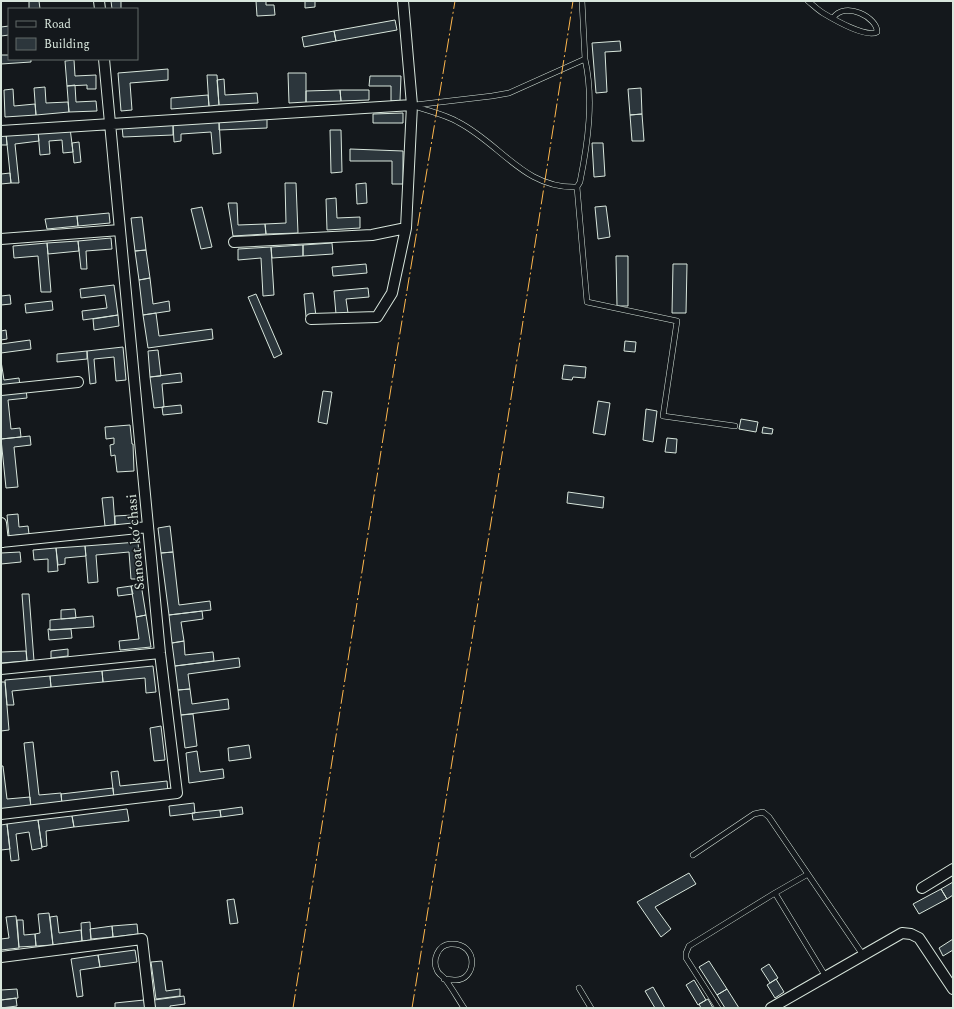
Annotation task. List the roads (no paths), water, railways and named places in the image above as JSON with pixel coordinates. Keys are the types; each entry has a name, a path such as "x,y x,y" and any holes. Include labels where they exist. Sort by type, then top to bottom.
{"street":[{"path":"312,319 377,316 392,293 406,228 412,106 403,1"},
{"name":"Sanoat koʻchasi","path":"1,814 177,793 160,653 104,60"},
{"path":"1,131 412,106"},
{"path":"234,242 372,235 406,228"},
{"path":"1,239 120,230"},
{"path":"1,390 78,382"},
{"path":"1,522 2,542 148,527"},
{"path":"1,669 160,653"},
{"path":"922,888 953,869"},
{"path":"771,1008 902,933 910,934 919,938 953,989"},
{"path":"1,957 142,939 150,1008"}],"lane":[{"path":"582,1 585,59 590,89 588,135 581,175 577,187 587,302 677,321 663,416 735,426"},
{"path":"808,1 822,12 833,18 860,31 874,34 877,32 877,28 874,23 866,15 859,10 850,7 843,7 838,10 833,18"},
{"path":"412,106 492,96 509,92 585,59"},
{"path":"412,106 458,122 490,143 521,170 541,181 563,188 577,187"},
{"path":"693,855 754,814 764,812 769,817 863,955"},
{"path":"718,1008 686,958 686,953 689,946 808,874"},
{"path":"775,893 826,977"},
{"path":"444,978 455,981 465,977 471,968 472,958 467,948 458,943 447,944 439,950 435,960 437,971 444,978 464,1008"},
{"path":"579,988 591,1008"}]}
